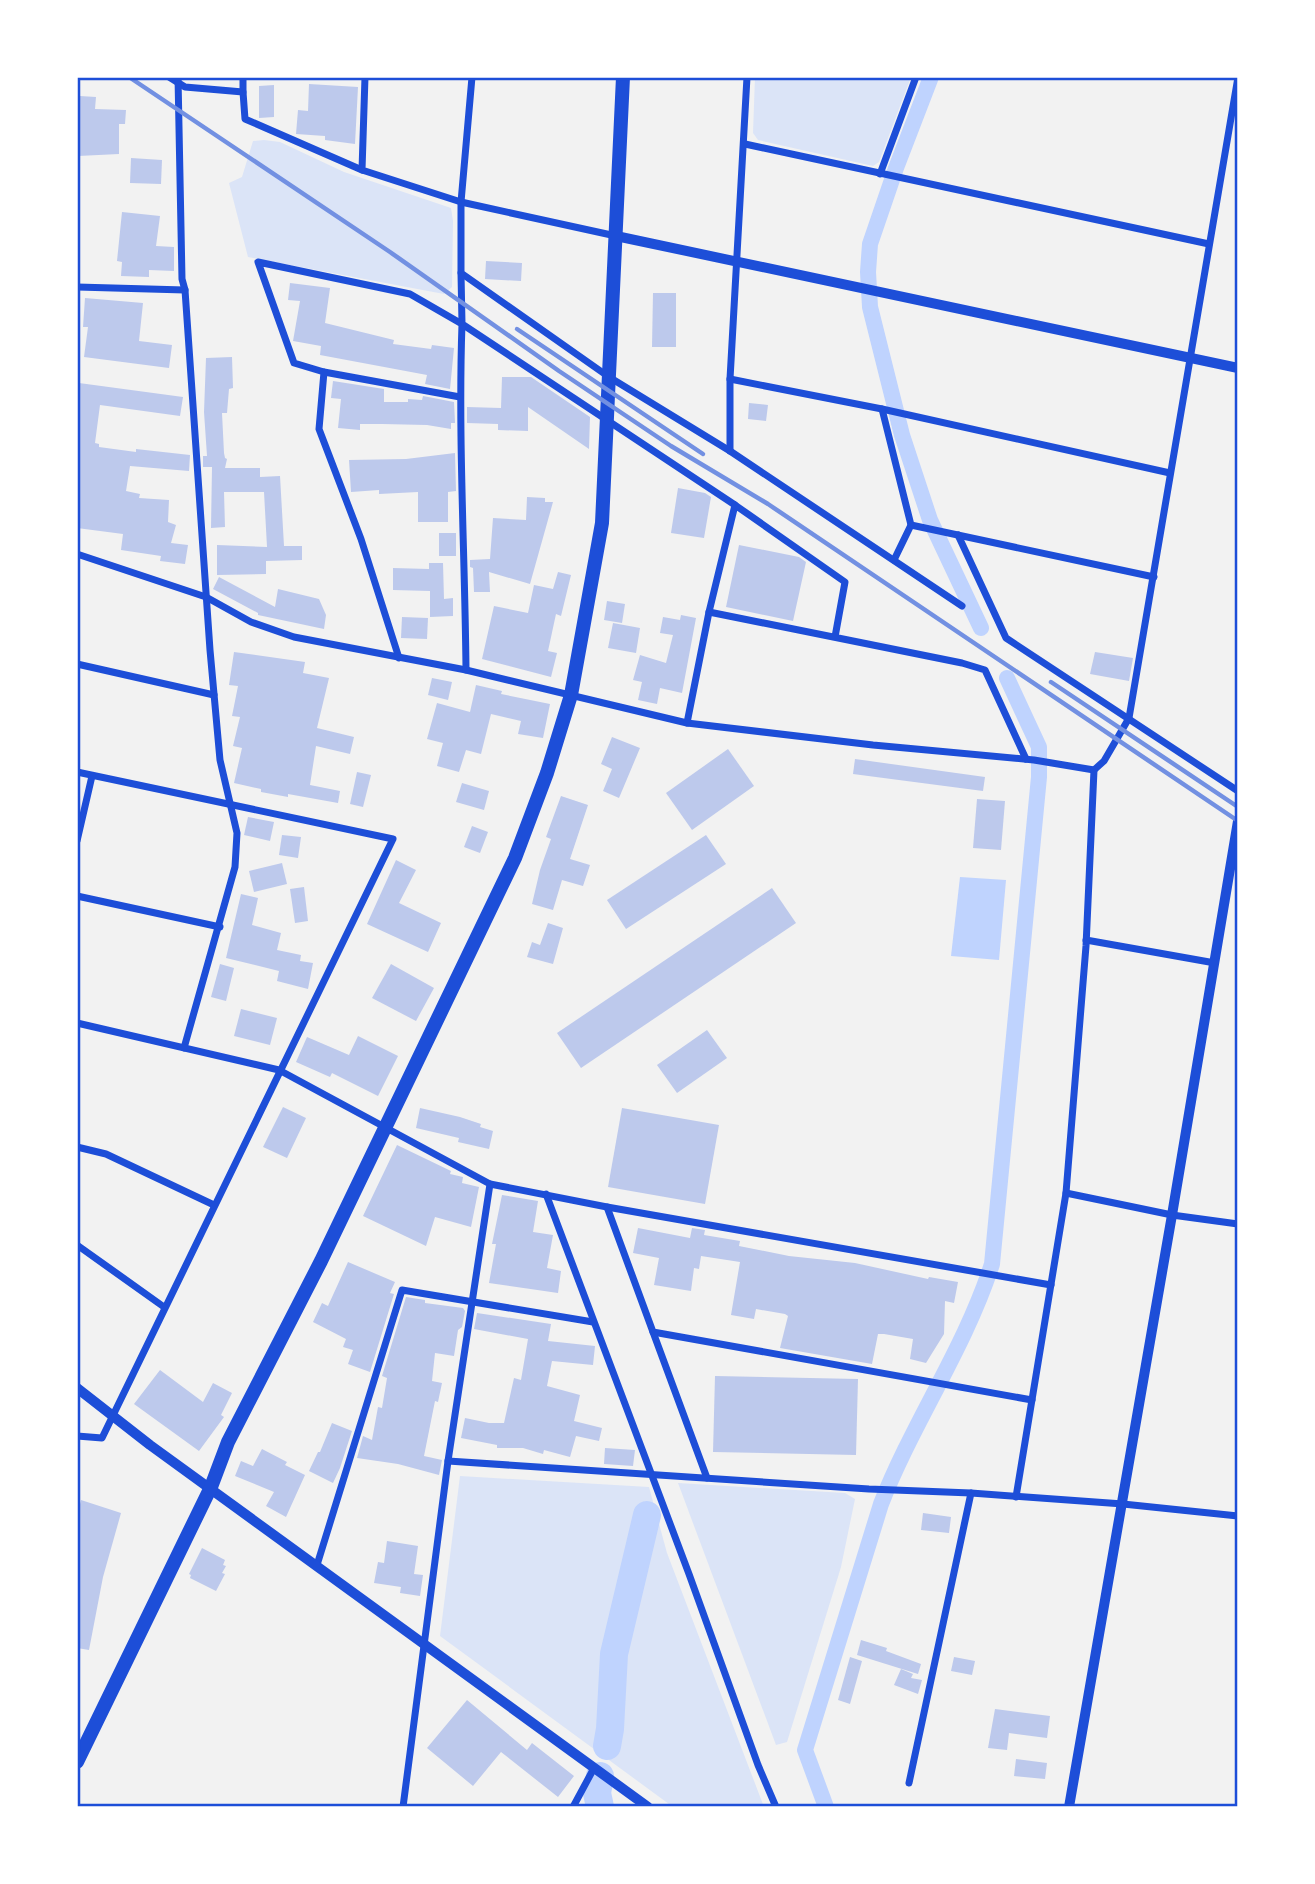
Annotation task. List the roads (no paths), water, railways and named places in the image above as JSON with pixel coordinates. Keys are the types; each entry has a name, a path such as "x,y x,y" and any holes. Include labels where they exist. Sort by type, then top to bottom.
{"main road":[{"path":"77,1762 211,1487 228,1442 321,1261 515,858 547,773 571,695 602,523 623,77"}],"street":[{"path":"169,77 178,80 185,87 243,92"},
{"path":"243,77 245,119 362,170 461,202 1238,368"},
{"path":"362,170 365,77"},
{"path":"467,670 460,397 461,202 472,77"},
{"path":"730,451 730,379 747,77"},
{"path":"883,174 916,77"},
{"path":"1016,1497 1066,1193 1086,940 1094,770 1104,761 1129,718 1238,77"},
{"path":"178,80 182,279 185,290 206,597 220,760 237,834 235,867 184,1048"},
{"path":"745,144 1209,244"},
{"path":"460,397 324,373 293,363 258,262 411,294 462,324 735,505 845,582 835,637"},
{"path":"461,273 609,377 730,451 962,606"},
{"path":"77,287 185,290"},
{"path":"324,373 319,429 361,539 399,658"},
{"path":"730,379 885,409 1170,473"},
{"path":"885,409 911,525 894,560"},
{"path":"687,723 709,612 735,505"},
{"path":"911,525 1154,577"},
{"path":"958,535 1006,638 1238,791"},
{"path":"77,554 206,597 251,622 294,637 467,670 687,723 873,745 1035,760 1094,770"},
{"path":"709,612 962,663 985,670 1026,759"},
{"path":"77,664 214,695"},
{"path":"77,772 393,839 164,1307 115,1415 102,1438 77,1436"},
{"path":"77,841 92,776"},
{"path":"1069,1807 1238,821"},
{"path":"77,897 220,927"},
{"path":"1086,940 1215,963"},
{"path":"77,1023 279,1070 490,1184 1051,1285"},
{"path":"77,1147 106,1154 214,1205"},
{"path":"403,1807 448,1461 490,1184"},
{"path":"1066,1193 1172,1215 1238,1223"},
{"path":"546,1194 776,1807"},
{"path":"607,1207 707,1478"},
{"path":"77,1245 164,1307"},
{"path":"317,1565 402,1290 593,1322"},
{"path":"653,1332 1032,1400"},
{"path":"77,1388 115,1415 150,1445 649,1807"},
{"path":"448,1461 971,1493 1238,1516"},
{"path":"909,1783 971,1493"},
{"path":"573,1807 594,1768"}],"water":[{"path":"960,877 1006,880 999,960 951,956"}],"waterway":[{"path":"931,77 870,244 870,307 902,435 930,520 981,628"},
{"path":"826,1807 805,1750 881,1504 968,1325 992,1264 1039,777 1039,747 1007,678"},
{"path":"607,1746 614,1654 647,1515"},
{"path":"600,1776 597,1793 600,1807"}],"railway":[{"path":"129,77 390,252 559,371 671,446 768,504 1238,821"},
{"path":"517,329 703,454"},
{"path":"1051,682 1238,807"}]}
